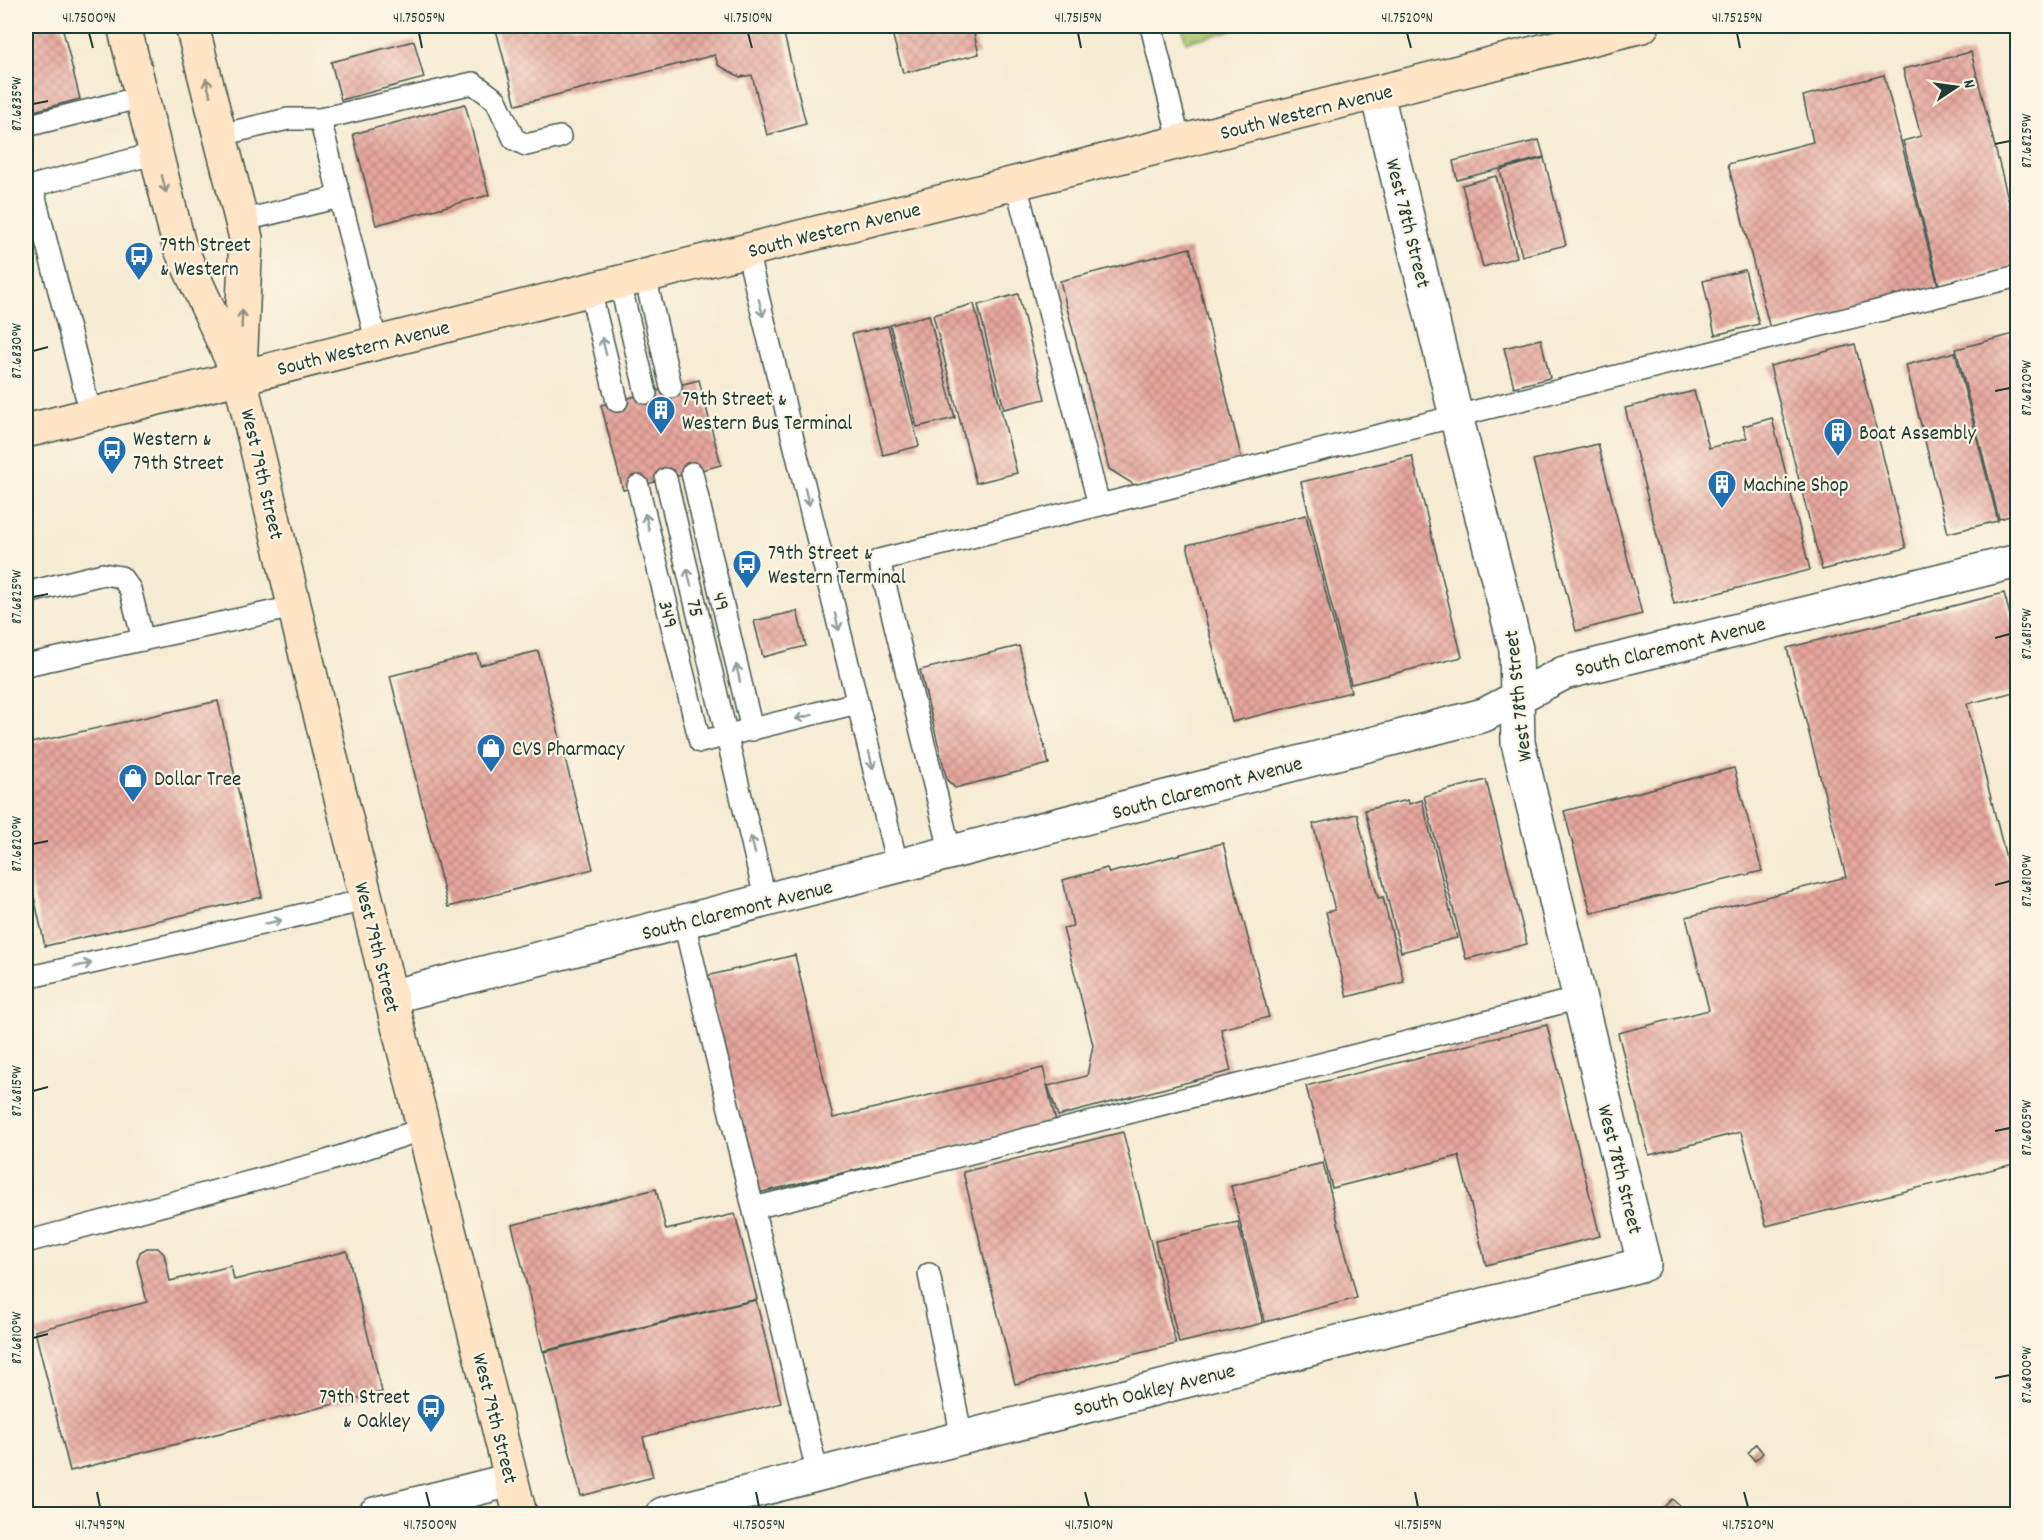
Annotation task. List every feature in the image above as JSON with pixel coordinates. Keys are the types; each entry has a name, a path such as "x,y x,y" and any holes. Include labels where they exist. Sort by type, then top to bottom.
{"main road":[{"name":"West 79th Street","path":"124,26 179,245 240,378 366,900 520,1515"},
{"name":"West 79th Street","path":"192,26 246,238 240,378"},
{"name":"South Western Avenue","path":"26,431 1642,26"}],"street":[{"name":"West 78th Street","path":"1377,94 1455,416 1516,649 1518,743 1644,1264"},
{"name":"South Claremont Avenue","path":"390,997 898,868 1484,715 1564,673 2018,561"},
{"name":"South Oakley Avenue","path":"663,1515 1644,1264"},
{"path":"375,1515 511,1480"}],"lane":[{"path":"1150,26 1180,143"},
{"path":"220,135 288,119 320,119 473,83 496,100 514,139 526,145 560,137"},
{"path":"26,126 142,97"},
{"path":"320,119 377,344"},
{"path":"91,415 29,180 157,153"},
{"path":"1016,184 1099,505"},
{"path":"242,221 339,197"},
{"path":"747,251 898,868"},
{"path":"951,854 879,560 2018,276"},
{"path":"618,283 671,387"},
{"path":"618,283 646,393"},
{"path":"617,401 618,283"},
{"name":"49","path":"692,473 752,730"},
{"name":"75","path":"666,479 766,902"},
{"name":"349","path":"638,486 700,742 726,736"},
{"path":"26,593 103,574 122,577 130,589 143,640"},
{"path":"26,665 294,607"},
{"path":"726,736 857,703"},
{"path":"26,978 366,900"},
{"path":"684,923 818,1475"},
{"path":"754,1208 1580,998"},
{"path":"26,1242 327,1161 423,1128"},
{"path":"929,1274 962,1438"}],"green space":[{"path":"1182,26 1250,26 1186,42"}],"building":[{"path":"26,26 62,26 80,99 26,113"},
{"path":"495,26 782,26 806,124 767,135 752,75 740,77 718,65 715,55 516,105"},
{"path":"890,26 972,26 979,54 903,73"},
{"path":"414,41 424,78 341,100 331,62"},
{"path":"1971,52 2018,238 2018,265 1939,285 1903,141 1921,136 1903,69"},
{"path":"1884,75 1938,286 1770,329 1728,164 1813,142 1803,96"},
{"path":"465,104 489,195 376,225 353,134"},
{"path":"1539,140 1544,157 1457,180 1453,161"},
{"path":"1544,158 1566,245 1522,256 1500,170"},
{"path":"1496,176 1517,257 1483,267 1462,185"},
{"path":"1190,248 1242,460 1136,486 1109,469 1060,281"},
{"path":"1745,270 1759,324 1715,335 1703,281"},
{"path":"1018,294 1045,399 1004,409 978,305"},
{"path":"974,304 1017,473 976,483 933,315"},
{"path":"929,315 955,418 917,427 890,325"},
{"path":"888,326 919,446 883,455 852,334"},
{"path":"2018,333 2018,514 1999,519 1956,349"},
{"path":"1541,339 1550,378 1514,387 1504,348"},
{"name":"Boat Assembly","path":"1855,344 1906,548 1822,570 1770,366"},
{"path":"1955,352 1998,521 1948,533 1906,365"},
{"name":"79th Street & Western Bus Terminal","path":"699,380 721,465 623,490 601,405"},
{"name":"Machine Shop","path":"1694,391 1709,448 1747,438 1743,426 1772,418 1810,570 1674,604 1625,408"},
{"path":"1598,444 1642,614 1576,631 1533,460"},
{"path":"1412,456 1462,657 1351,684 1301,482"},
{"path":"1306,515 1351,692 1232,722 1187,545"},
{"path":"2004,593 2018,644 2018,691 1967,704 2018,905 2018,1163 1766,1226 1741,1132 1649,1155 1618,1033 1709,1010 1686,917 1846,877 1787,648"},
{"path":"797,611 806,646 763,657 754,621"},
{"path":"1019,646 1049,764 955,788 947,780 920,670"},
{"name":"CVS Pharmacy","path":"538,651 593,869 448,907 390,676 477,654 480,665"},
{"name":"Dollar Tree","path":"218,701 262,897 45,946 26,861 26,744"},
{"path":"1734,768 1762,871 1591,913 1564,811"},
{"path":"1486,780 1527,944 1466,959 1424,796"},
{"path":"1408,800 1409,804 1422,800 1457,938 1401,952 1365,810"},
{"path":"1357,814 1378,898 1383,897 1404,982 1347,997 1326,912 1335,910 1313,824"},
{"path":"1223,843 1269,1017 1221,1029 1231,1071 1058,1116 1048,1086 1087,1076 1093,1045 1063,928 1073,926 1063,880 1107,868 1109,873"},
{"path":"795,955 833,1118 1043,1068 1056,1122 758,1193 706,976"},
{"path":"1547,1025 1600,1236 1486,1265 1459,1156 1332,1188 1306,1086"},
{"path":"1123,1132 1176,1344 1015,1384 963,1172"},
{"path":"1323,1163 1357,1298 1265,1322 1231,1186"},
{"path":"656,1189 666,1230 735,1214 757,1299 543,1351 512,1225"},
{"path":"1238,1222 1263,1323 1179,1343 1155,1241"},
{"path":"147,1248 158,1248 164,1254 170,1281 231,1266 234,1280 347,1251 382,1392 70,1471 35,1331 147,1302 137,1261 140,1252"},
{"path":"756,1300 781,1403 643,1437 653,1477 581,1496 544,1352"},
{"path":"1756,1444 1763,1453 1755,1461 1748,1453"},
{"path":"1672,1499 1684,1510 1680,1514 1657,1514"}],"place":[{"name":"79th Street & Western","path":"139,282"},
{"name":"79th Street & Western Bus Terminal","path":"661,436"},
{"name":"Boat Assembly","path":"1838,458"},
{"name":"Western & 79th Street","path":"112,476"},
{"name":"Machine Shop","path":"1722,510"},
{"name":"79th Street & Western Terminal","path":"747,590"},
{"name":"CVS Pharmacy","path":"491,774"},
{"name":"Dollar Tree","path":"133,804"},
{"name":"79th Street & Oakley","path":"431,1434"}]}
